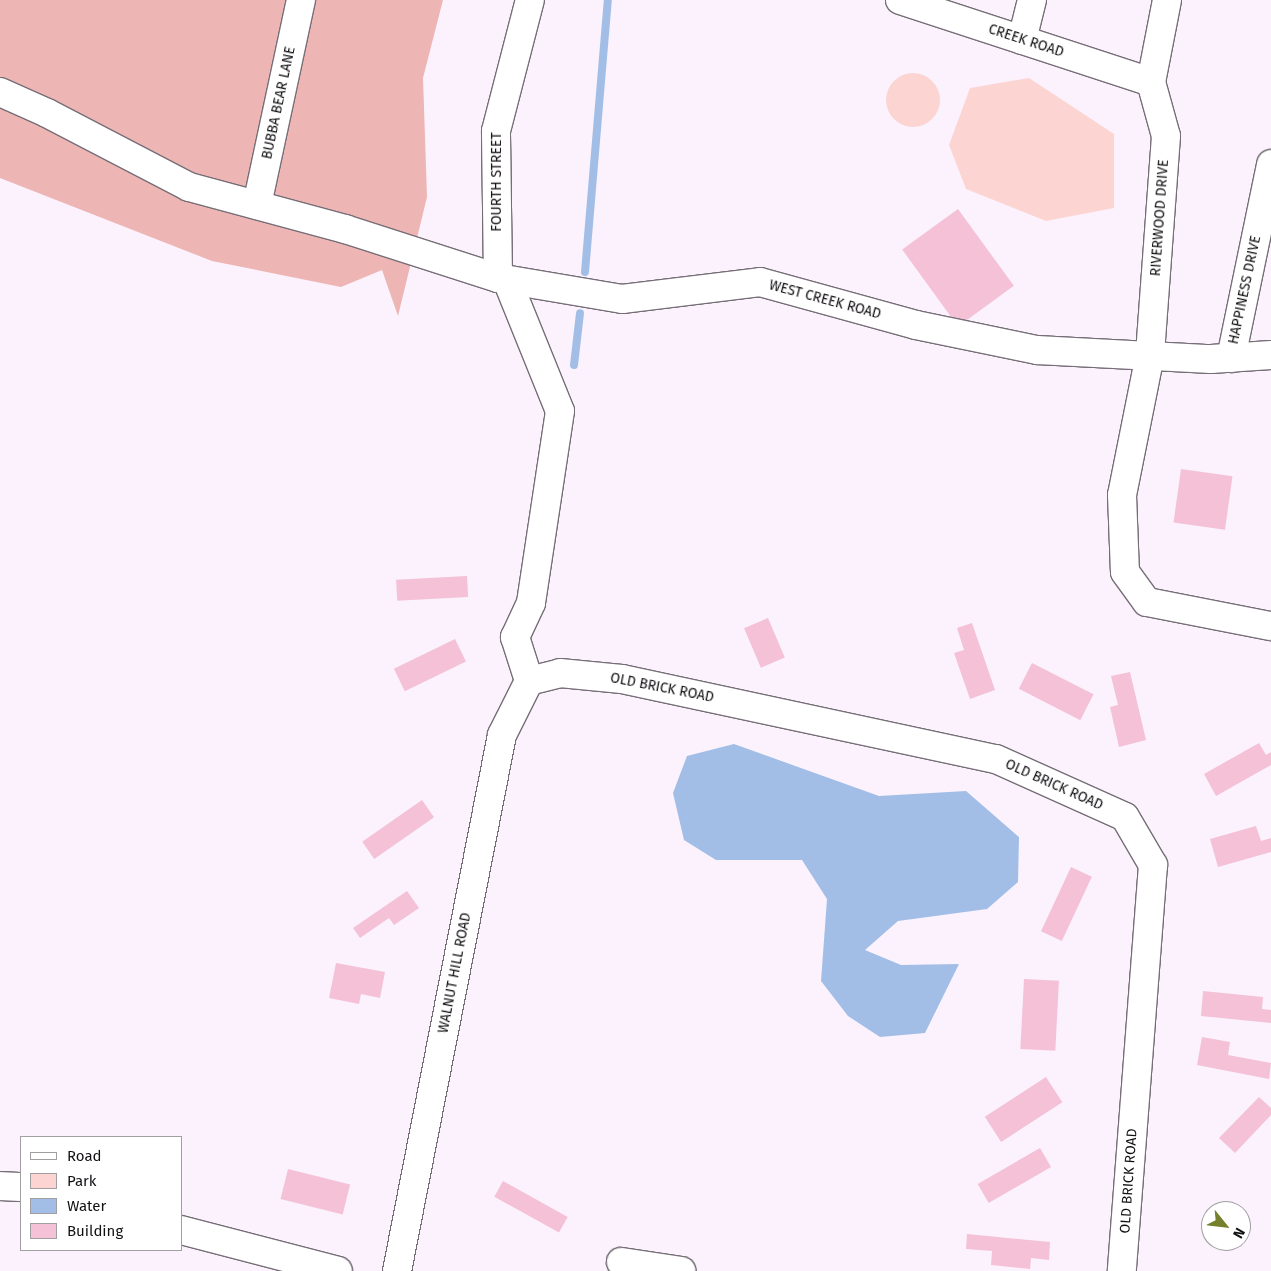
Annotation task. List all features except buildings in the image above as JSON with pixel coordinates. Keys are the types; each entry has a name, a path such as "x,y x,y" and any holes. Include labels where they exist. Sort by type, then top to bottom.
{"street":[{"name":"BUBBA BEAR LANE","path":"257,205 301,0"},
{"name":"FOURTH STREET","path":"503,279 496,131 530,0"},
{"path":"1022,40 1032,0"},
{"path":"1151,82 1167,0"},
{"name":"CREEK ROAD","path":"914,2 1151,82"},
{"name":"RIVERWOOD DRIVE","path":"1151,82 1166,136 1150,355 1122,495 1125,572 1147,602 1271,626"},
{"name":"WEST CREEK ROAD","path":"0,92 47,113 189,186 345,229 503,279 622,299 760,282 916,325 1037,350 1231,358 1271,355"},
{"name":"HAPPINESS DRIVE","path":"1231,358 1271,164"},
{"path":"503,279 560,411 531,603 515,637 529,681"},
{"name":"OLD BRICK ROAD","path":"529,681 560,673 622,679 996,760 1125,818 1153,865 1122,1271"},
{"name":"WALNUT HILL ROAD","path":"396,1271 502,735 529,681"},
{"path":"0,1186 20,1187"},
{"path":"182,1230 338,1271"},
{"path":"620,1262 681,1271"}],"green space":[{"path":"908,73 918,73 932,81 938,90 940,100 938,110 932,119 918,127 908,127 898,122 891,115 886,105 886,95 891,85 898,78"},
{"path":"1029,78 1114,134 1114,208 1046,221 966,189 949,145 970,88"}],"shaded area":[{"path":"0,0 443,0 423,78 427,197 398,316 382,270 341,287 212,261 0,178"}],"water":[{"path":"734,744 879,796 966,791 1019,837 1018,882 987,909 898,921 865,950 901,965 959,964 925,1033 880,1037 848,1016 821,981 827,899 802,860 716,860 684,840 673,793 687,756"}],"waterway":[{"path":"585,272 608,0"},
{"path":"574,365 580,313"}]}
